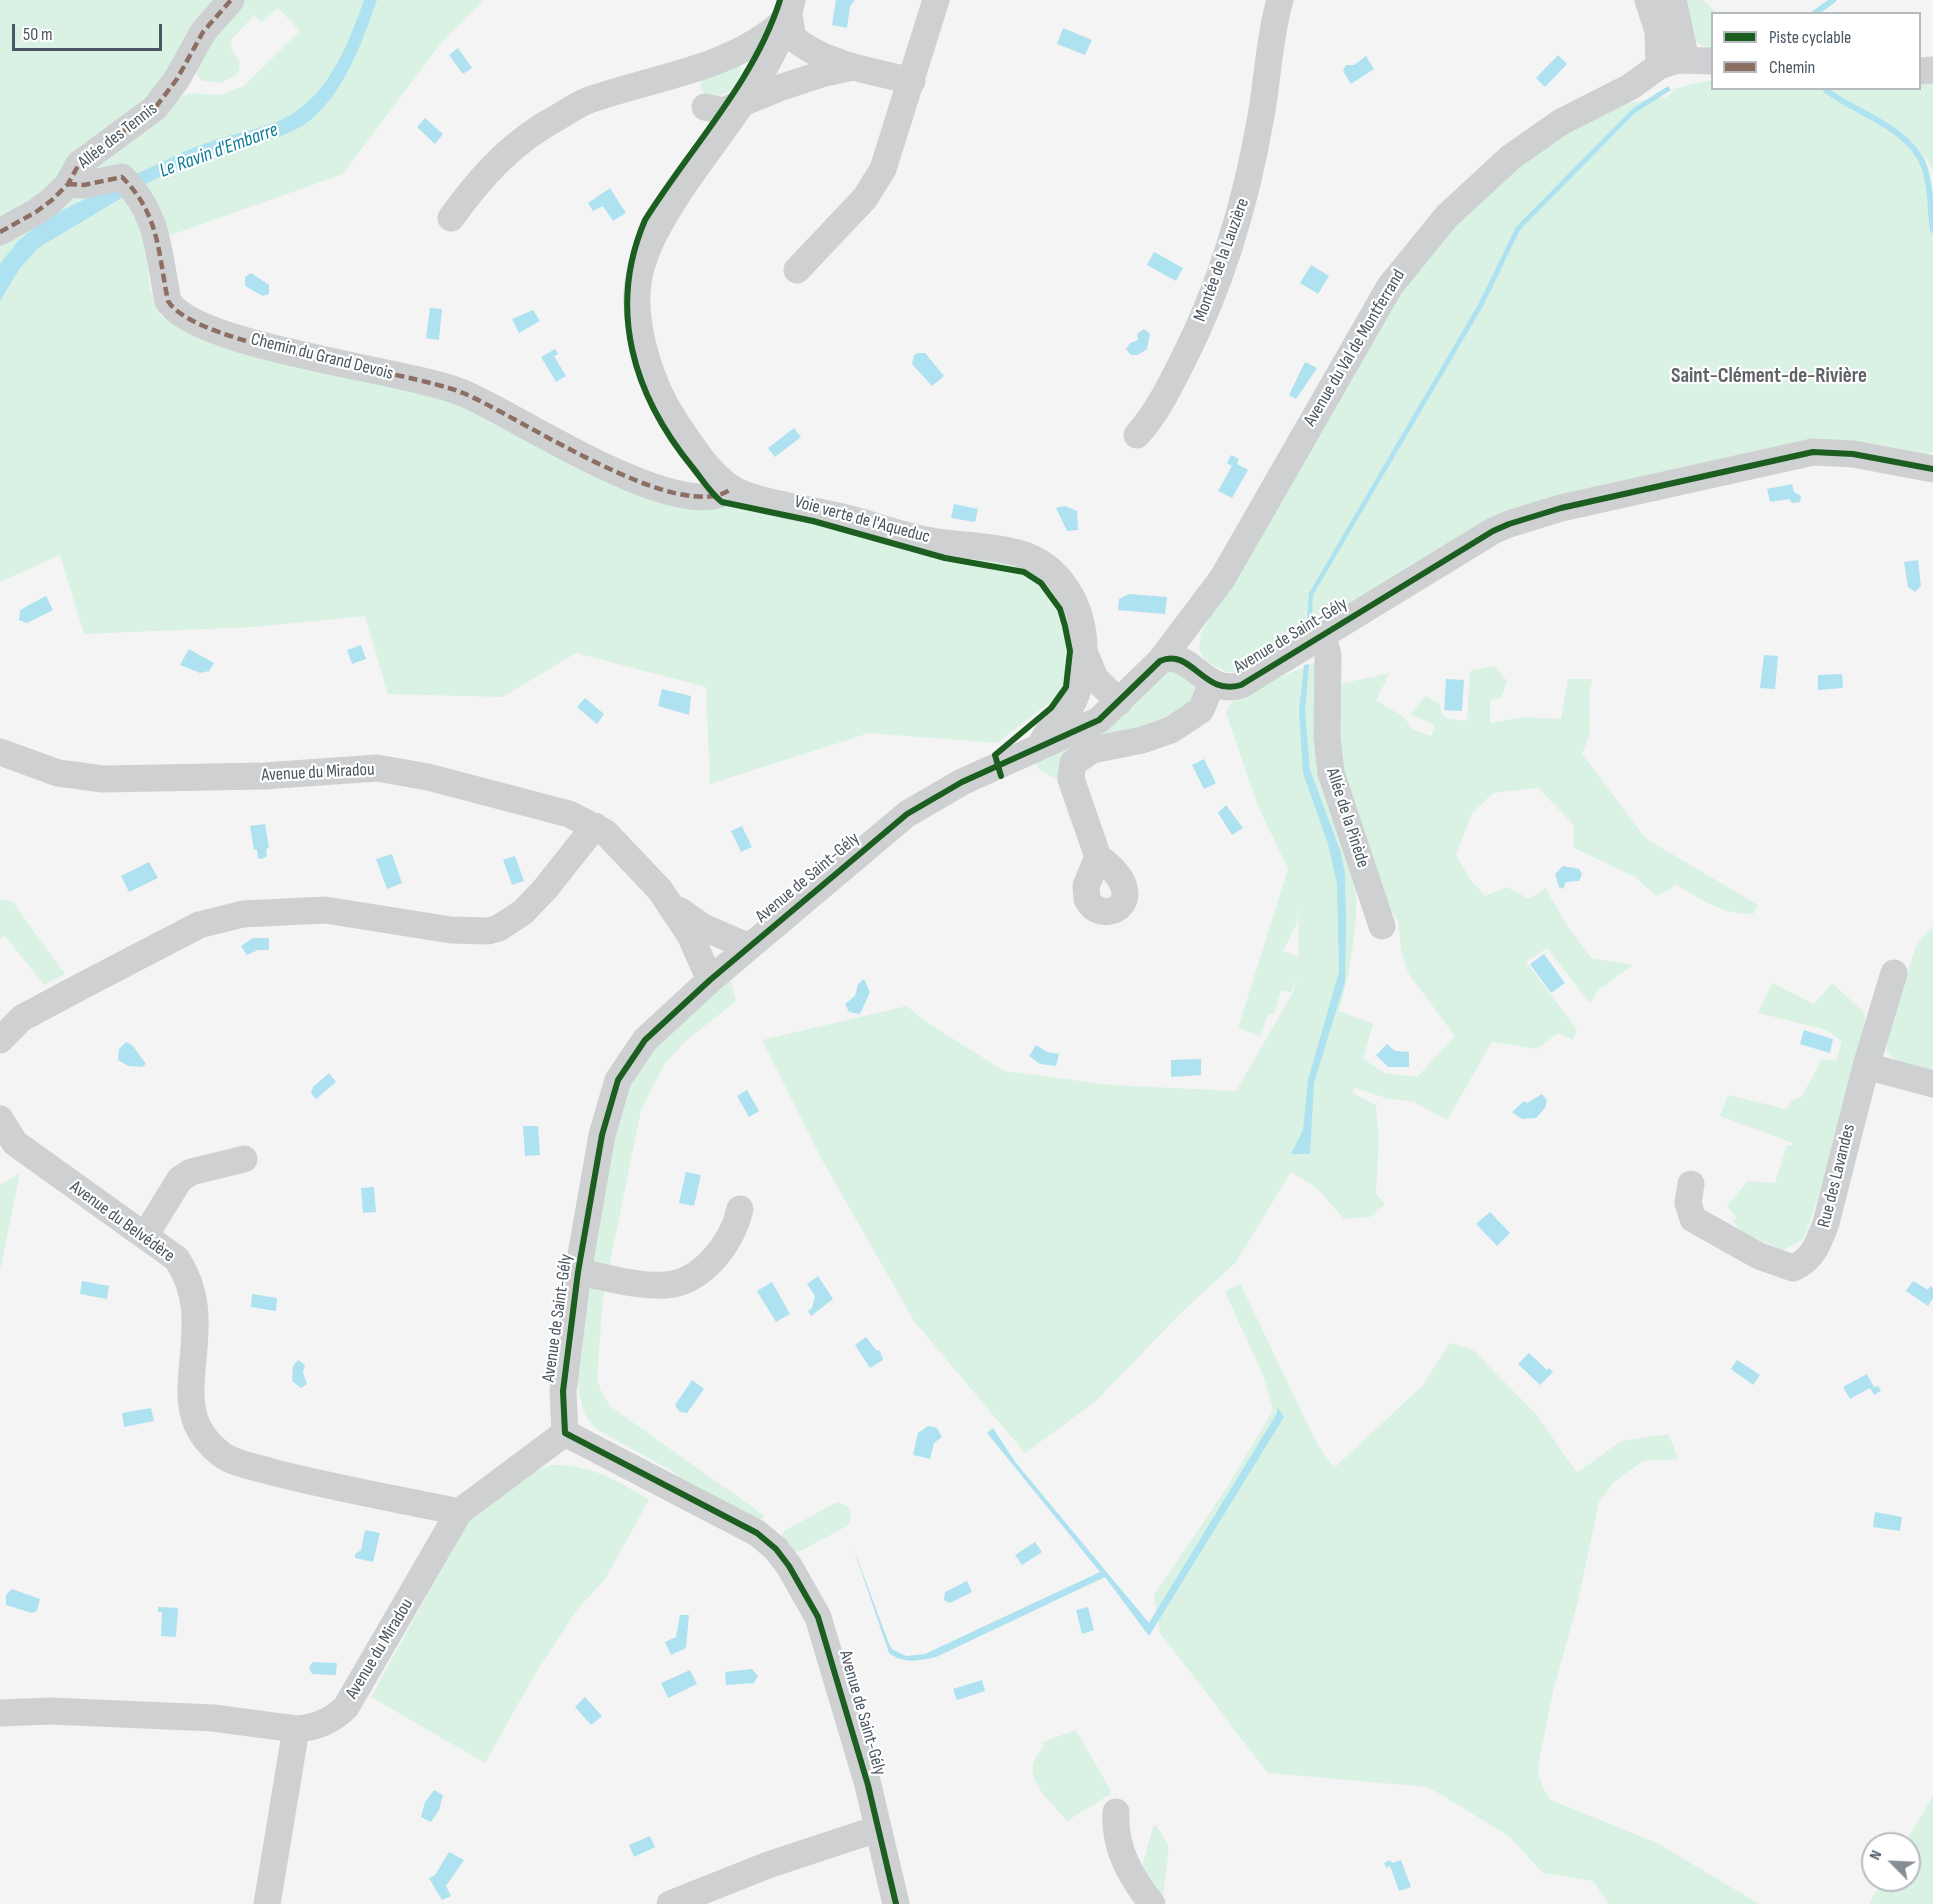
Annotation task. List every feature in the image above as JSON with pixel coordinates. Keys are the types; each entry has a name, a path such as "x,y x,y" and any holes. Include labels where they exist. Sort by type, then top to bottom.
{"street":[{"name":"Allée des Tennis","path":"68,184 79,164 146,116 165,97 203,32 231,0"},
{"path":"797,270 846,221 876,184 885,164 936,0"},
{"name":"Montée de la Lauzière","path":"1137,435 1157,410 1191,344 1235,235 1250,176 1271,35 1280,0"},
{"path":"1648,0 1658,31 1659,66"},
{"path":"1673,0 1699,61"},
{"path":"790,8 793,38 806,49 853,67 912,81"},
{"path":"790,8 772,54 664,216 644,257 637,292 639,315 652,373 662,400 708,467 732,488 748,495 846,517 898,534 1025,555 1054,573 1062,582 1080,614 1083,662 1069,709 1044,736 1041,747"},
{"path":"451,218 493,164 529,134 590,99 681,75 753,45 770,34 790,8"},
{"path":"772,54 770,71 776,80 806,81"},
{"path":"712,62 729,57 743,58 753,67 747,93"},
{"name":"Avenue du Val de Montferrand","path":"1160,661 1222,579 1375,310 1426,239 1466,196 1511,157 1561,122 1630,87 1659,66 1699,61"},
{"path":"705,107 720,111 747,93 806,81 853,67"},
{"path":"647,84 683,90 705,107 712,119 706,152"},
{"name":"Chemin du Grand Devois","path":"68,184 84,185 122,177 130,186 155,228 168,302 185,318 216,330 316,359 450,388 536,429 632,480 660,491 714,497 732,488"},
{"path":"0,232 36,212 68,184"},
{"name":"Avenue de Saint-Gély","path":"1212,683 1225,688 1235,687 1268,671 1493,531 1561,508 1813,452 1842,453 1933,469"},
{"name":"Allée de la Pinède","path":"1323,637 1329,655 1327,737 1330,773 1383,926"},
{"path":"1098,857 1071,779 1073,763 1092,750 1142,740 1171,730 1201,710 1212,683 1180,659 1168,657 1160,661"},
{"name":"Avenue de Saint-Gély","path":"896,1904 848,1712 818,1617 789,1566 776,1549 751,1529 565,1433 563,1390 578,1272 602,1135 618,1080 645,1040 710,980 918,807 962,782 1087,727 1115,706 1160,661"},
{"path":"1083,662 1115,706"},
{"name":"Avenue du Miradou","path":"0,752 58,773 104,779 253,776 377,768 428,777 568,814 595,826 616,842 671,903 693,921 749,947"},
{"path":"0,1040 22,1018 90,981 199,925 243,914 325,910 451,930 488,932 499,928 523,912 545,889 595,826"},
{"name":"Avenue du Miradou","path":"671,903 690,935 710,980"},
{"path":"1894,973 1866,1066 1933,1084"},
{"name":"Rue des Lavandes","path":"1691,1184 1688,1203 1693,1219 1774,1262 1793,1268 1803,1264 1818,1245 1826,1223 1866,1066"},
{"name":"Avenue du Belvédère","path":"0,1119 15,1143 58,1176 146,1234 177,1259 192,1285 195,1302 196,1338 191,1400 195,1426 224,1456 312,1482 459,1512"},
{"path":"146,1234 180,1179 191,1172 244,1160"},
{"path":"578,1272 648,1284 665,1285 683,1281 714,1258 732,1233 740,1209"},
{"name":"Avenue du Miradou","path":"7,1709 213,1718 296,1729 309,1728 335,1718 346,1707 459,1512 565,1433"},
{"path":"267,1904 296,1729"},
{"path":"1116,1812 1115,1825 1122,1858 1152,1904"},
{"path":"670,1904 768,1865 877,1828"}],"green space":[{"path":"0,0 217,0 160,90 67,159 119,183 147,237 149,286 160,315 176,323 424,389 716,504 733,507 734,502 1027,567 1062,597 1076,658 1059,707 1053,700 997,743 869,733 710,784 706,687 576,653 503,697 388,694 365,616 255,627 84,634 60,555 0,582"},
{"path":"240,0 484,0 442,42 343,174 171,235 130,175 78,172 123,148 178,97 192,93 220,95 244,86 300,31 278,8 262,22 254,15 232,39 231,49 240,62 238,74 220,83 202,81 190,68"},
{"path":"1684,0 1703,0 1716,12 1711,12 1711,50 1694,41"},
{"path":"737,65 741,67 740,75 733,88 714,96 701,90 701,81"},
{"path":"1711,80 1711,90 1921,90 1921,82 1933,81 1933,170 1924,154 1933,190 1933,452 1921,457 1879,449 1562,500 1242,672 1227,672 1206,661 1199,650 1201,633 1370,335 1445,231 1533,153 1617,105 1667,97 1677,88"},
{"path":"1320,660 1340,769 1335,685 1390,673 1376,700 1404,717 1413,730 1431,736 1435,725 1410,714 1426,696 1440,704 1442,714 1446,718 1467,721 1470,671 1494,666 1507,681 1501,698 1490,700 1490,723 1524,717 1561,719 1568,679 1593,679 1589,694 1590,733 1582,754 1645,838 1758,905 1753,914 1732,912 1704,901 1677,885 1656,896 1635,877 1574,848 1573,824 1538,788 1493,793 1472,813 1456,855 1470,879 1485,896 1507,887 1529,899 1545,888 1567,925 1591,958 1633,965 1598,990 1590,1004 1547,948 1526,962 1577,1030 1573,1040 1558,1033 1537,1049 1492,1042 1447,1120 1414,1102 1386,1098 1355,1088 1352,1093 1376,1105 1379,1139 1376,1194 1385,1204 1370,1217 1344,1219 1317,1188 1291,1172 1236,1262 1181,1313 1096,1401 1025,1453 914,1321 821,1158 762,1040 907,1006 922,1019 1004,1071 1111,1085 1236,1091 1292,994 1298,975 1291,992 1281,991 1274,1014 1268,1014 1260,1036 1238,1028 1288,869 1258,806 1226,713 1232,701 1238,696","holes":["1356,883 1380,896 1398,920 1401,951 1408,973 1455,1036 1417,1077 1385,1073 1363,1059 1373,1024 1339,1011 1353,948","1298,906 1299,957 1283,951 1297,923"]},
{"path":"1174,672 1184,677 1194,687 1196,702 1062,783 1039,769 1034,760 1157,673"},
{"path":"0,900 12,901 65,974 44,985 5,936 0,939"},
{"path":"1933,927 1933,1073 1897,1061 1887,1052 1885,1036 1918,941"},
{"path":"729,974 736,1001 686,1041 665,1063 641,1110 603,1298 597,1379 602,1394 611,1407 765,1516 757,1523 683,1481 672,1471 596,1429 584,1413 577,1385 590,1240 631,1072"},
{"path":"1772,983 1814,1004 1832,983 1865,1013 1865,1029 1837,1136 1806,1229 1808,1232 1801,1241 1783,1250 1741,1232 1732,1220 1737,1219 1727,1206 1748,1181 1775,1183 1787,1145 1791,1146 1793,1143 1720,1116 1728,1095 1786,1109 1792,1101 1802,1096 1822,1059 1836,1061 1842,1041 1827,1030 1758,1013"},
{"path":"20,1173 0,1271 0,1185"},
{"path":"1240,1283 1317,1444 1334,1468 1422,1386 1450,1343 1473,1350 1536,1414 1577,1473 1621,1441 1669,1434 1678,1459 1643,1461 1615,1481 1599,1502 1578,1601 1553,1692 1538,1772 1543,1788 1551,1800 1657,1843 1759,1904 1609,1904 1593,1881 1543,1873 1509,1836 1428,1787 1268,1773 1160,1633 1154,1595 1226,1489 1273,1411 1264,1377 1225,1292"},
{"path":"553,1465 580,1467 604,1475 649,1500 605,1579 577,1610 535,1674 485,1763 371,1697 466,1524 535,1471"},
{"path":"837,1502 849,1507 851,1520 847,1526 801,1551 792,1552 781,1538 784,1531"},
{"path":"1076,1730 1111,1791 1109,1795 1067,1821 1039,1788 1033,1772 1033,1764 1043,1747 1042,1742"},
{"path":"1933,1796 1933,1904 1869,1904 1876,1892 1921,1892 1921,1832 1911,1832"},
{"path":"1156,1825 1168,1846 1162,1904 1141,1872 1153,1826"}],"water":[{"name":"Le Ravin d'Embarre","path":"364,0 377,0 359,47 336,92 314,117 289,133 202,158 139,187 132,176 204,144 274,123 292,114 308,102 321,88 342,55"},
{"path":"836,0 855,0 850,6 847,28 832,25"},
{"path":"1063,28 1092,40 1085,55 1057,44"},
{"path":"458,48 472,68 463,74 449,55"},
{"path":"1558,55 1567,64 1545,87 1536,78"},
{"path":"1366,56 1374,69 1351,84 1343,71 1346,65 1354,65"},
{"path":"1668,86 1671,90 1635,113 1520,230 1483,306 1313,595 1311,632 1306,632 1309,593 1479,303 1516,227 1632,109"},
{"path":"425,118 443,134 435,144 417,127"},
{"path":"119,183 125,196 38,248 20,268 0,301 0,264 19,240 50,216"},
{"path":"610,188 626,213 613,221 603,206 593,211 588,203"},
{"path":"1154,252 1183,268 1176,281 1147,265"},
{"path":"1311,265 1329,276 1318,294 1300,283"},
{"path":"251,273 269,285 269,294 263,296 245,286 245,277"},
{"path":"430,308 442,309 439,340 426,338"},
{"path":"533,310 540,321 519,333 512,319"},
{"path":"1144,329 1150,334 1147,349 1138,355 1131,355 1126,349 1130,343 1138,340 1137,334"},
{"path":"555,349 558,354 554,356 566,376 556,382 541,357"},
{"path":"925,353 944,376 932,386 912,364 914,355"},
{"path":"1305,362 1317,368 1296,399 1289,395"},
{"path":"794,428 801,437 775,457 768,448"},
{"path":"1231,455 1239,459 1237,464 1248,470 1232,498 1218,491 1232,466 1227,463"},
{"path":"1792,484 1794,492 1801,496 1800,502 1792,503 1789,499 1770,502 1767,489"},
{"path":"954,504 978,509 975,522 951,518"},
{"path":"1065,506 1077,511 1078,530 1067,531 1056,508"},
{"path":"1918,560 1921,586 1915,592 1908,587 1904,562"},
{"path":"1129,594 1167,597 1165,614 1118,610 1119,599"},
{"path":"46,596 53,610 27,623 19,620 20,610"},
{"path":"361,645 366,659 352,664 347,650"},
{"path":"189,649 214,663 209,671 200,673 180,665"},
{"path":"1764,655 1778,656 1775,689 1760,688"},
{"path":"1309,664 1305,711 1310,770 1341,853 1345,874 1345,982 1314,1083 1310,1154 1291,1154 1303,1130 1308,1080 1339,972 1337,884 1328,844 1303,773 1299,711 1304,665"},
{"path":"1842,674 1843,688 1818,690 1818,675"},
{"path":"1446,679 1464,680 1462,711 1444,710"},
{"path":"662,689 691,696 689,715 658,706"},
{"path":"585,698 604,714 597,724 577,707"},
{"path":"1204,759 1216,783 1204,789 1192,765"},
{"path":"1226,805 1243,828 1232,835 1218,813"},
{"path":"265,824 269,848 266,849 267,856 262,859 258,858 257,850 254,850 250,826"},
{"path":"742,826 752,847 741,852 731,831"},
{"path":"392,854 402,883 387,889 376,859"},
{"path":"515,856 524,881 512,885 503,860"},
{"path":"149,862 158,878 129,892 121,876"},
{"path":"1563,866 1579,869 1582,874 1579,881 1566,882 1563,889 1559,887 1555,874"},
{"path":"253,938 269,938 269,950 258,950 247,955 241,946"},
{"path":"1544,954 1565,983 1551,993 1530,964"},
{"path":"864,979 870,992 860,1014 849,1012 845,1004 855,996 858,984"},
{"path":"1804,1030 1833,1039 1830,1053 1800,1044"},
{"path":"126,1042 133,1046 146,1064 142,1067 128,1066 118,1060 119,1049"},
{"path":"1387,1044 1395,1051 1409,1052 1409,1067 1388,1067 1376,1055"},
{"path":"1036,1045 1047,1052 1059,1054 1056,1066 1040,1064 1029,1056"},
{"path":"1201,1059 1201,1075 1171,1077 1171,1060"},
{"path":"329,1073 336,1082 316,1099 311,1093 313,1087"},
{"path":"747,1090 759,1111 749,1117 737,1096"},
{"path":"1542,1094 1547,1100 1545,1108 1536,1118 1522,1119 1512,1112 1524,1101 1527,1103"},
{"path":"523,1126 538,1126 540,1155 525,1156"},
{"path":"686,1172 701,1175 694,1206 679,1203"},
{"path":"374,1187 376,1212 363,1213 361,1188"},
{"path":"1490,1212 1510,1233 1497,1246 1476,1224"},
{"path":"818,1276 833,1299 811,1316 808,1311 812,1308 815,1296 807,1284"},
{"path":"82,1281 109,1286 107,1299 80,1294"},
{"path":"1913,1281 1928,1290 1930,1286 1933,1288 1933,1298 1928,1306 1906,1291"},
{"path":"772,1282 790,1314 776,1322 757,1291"},
{"path":"252,1294 277,1298 276,1311 251,1307"},
{"path":"866,1337 876,1350 880,1351 883,1360 870,1368 855,1345"},
{"path":"1529,1353 1547,1370 1549,1368 1553,1372 1540,1385 1518,1364"},
{"path":"298,1360 305,1365 303,1373 307,1384 301,1388 292,1381 293,1366"},
{"path":"1737,1360 1760,1375 1753,1385 1731,1369"},
{"path":"1867,1374 1874,1387 1878,1386 1881,1391 1874,1395 1870,1388 1850,1399 1843,1387"},
{"path":"692,1380 704,1389 687,1413 680,1412 675,1405"},
{"path":"151,1408 154,1421 124,1427 122,1413"},
{"path":"1278,1408 1284,1417 1149,1636 1105,1577 936,1657 906,1660 889,1653 852,1544 889,1644 892,1649 906,1656 925,1654 1100,1572 987,1433 993,1428 1016,1463 1149,1623 1276,1415"},
{"path":"928,1426 937,1428 942,1437 934,1443 930,1459 913,1455 918,1433"},
{"path":"1875,1512 1902,1517 1900,1531 1873,1527"},
{"path":"365,1530 380,1533 373,1562 355,1558 355,1554 361,1550"},
{"path":"1035,1542 1042,1552 1022,1565 1015,1555"},
{"path":"967,1581 972,1592 950,1603 944,1600 945,1592"},
{"path":"12,1589 40,1599 37,1611 32,1613 6,1605 6,1595"},
{"path":"158,1607 178,1608 176,1637 161,1636 162,1612 158,1612"},
{"path":"1088,1607 1094,1630 1082,1634 1076,1610"},
{"path":"680,1615 689,1615 686,1648 671,1655 665,1642 676,1637"},
{"path":"313,1662 337,1663 336,1675 312,1674 309,1667"},
{"path":"752,1669 758,1676 754,1683 726,1685 725,1672"},
{"path":"690,1670 697,1684 668,1698 661,1683"},
{"path":"982,1680 985,1691 957,1700 953,1689"},
{"path":"585,1697 602,1716 591,1725 575,1707"},
{"path":"434,1790 443,1795 439,1810 431,1822 421,1817 425,1802"},
{"path":"650,1836 655,1847 634,1857 629,1845"},
{"path":"449,1852 464,1860 446,1886 451,1896 442,1900 429,1878 435,1875"},
{"path":"1390,1860 1392,1863 1401,1860 1411,1887 1399,1891 1390,1866 1386,1868 1384,1863"}],"waterway":[{"path":"1817,12 1833,0"},
{"path":"1826,90 1894,131 1917,152 1928,181 1933,230"}],"marked path":[{"path":"0,232 36,212 52,200 68,184 79,164 155,108 177,79 203,32 231,0"},
{"path":"68,184 84,185 122,177 134,191 151,220 156,235 168,301 187,317 218,332 305,356 397,375 463,393 599,464 640,482 677,494 709,497 732,488"}],"cycle path":[{"name":"Voie verte de l'Aqueduc","path":"780,0 769,30 738,87 645,220 634,253 628,286 628,318 632,350 641,381 672,440 714,495 722,502 813,521 945,558 1024,572 1041,583 1060,609 1065,626 1070,651 1066,687 1051,708 995,755 1001,776"},
{"path":"896,1904 868,1785 818,1617 789,1566 776,1549 757,1533 565,1433 563,1391 578,1272 602,1135 618,1080 645,1040 710,980 907,814 962,782 1099,720 1160,661 1171,659 1181,661 1217,684 1228,687 1241,685 1493,531 1561,508 1813,452 1853,454 1933,469"}],"district":[{"name":"Saint-Clément-de-Rivière","path":"1769,377"}]}
